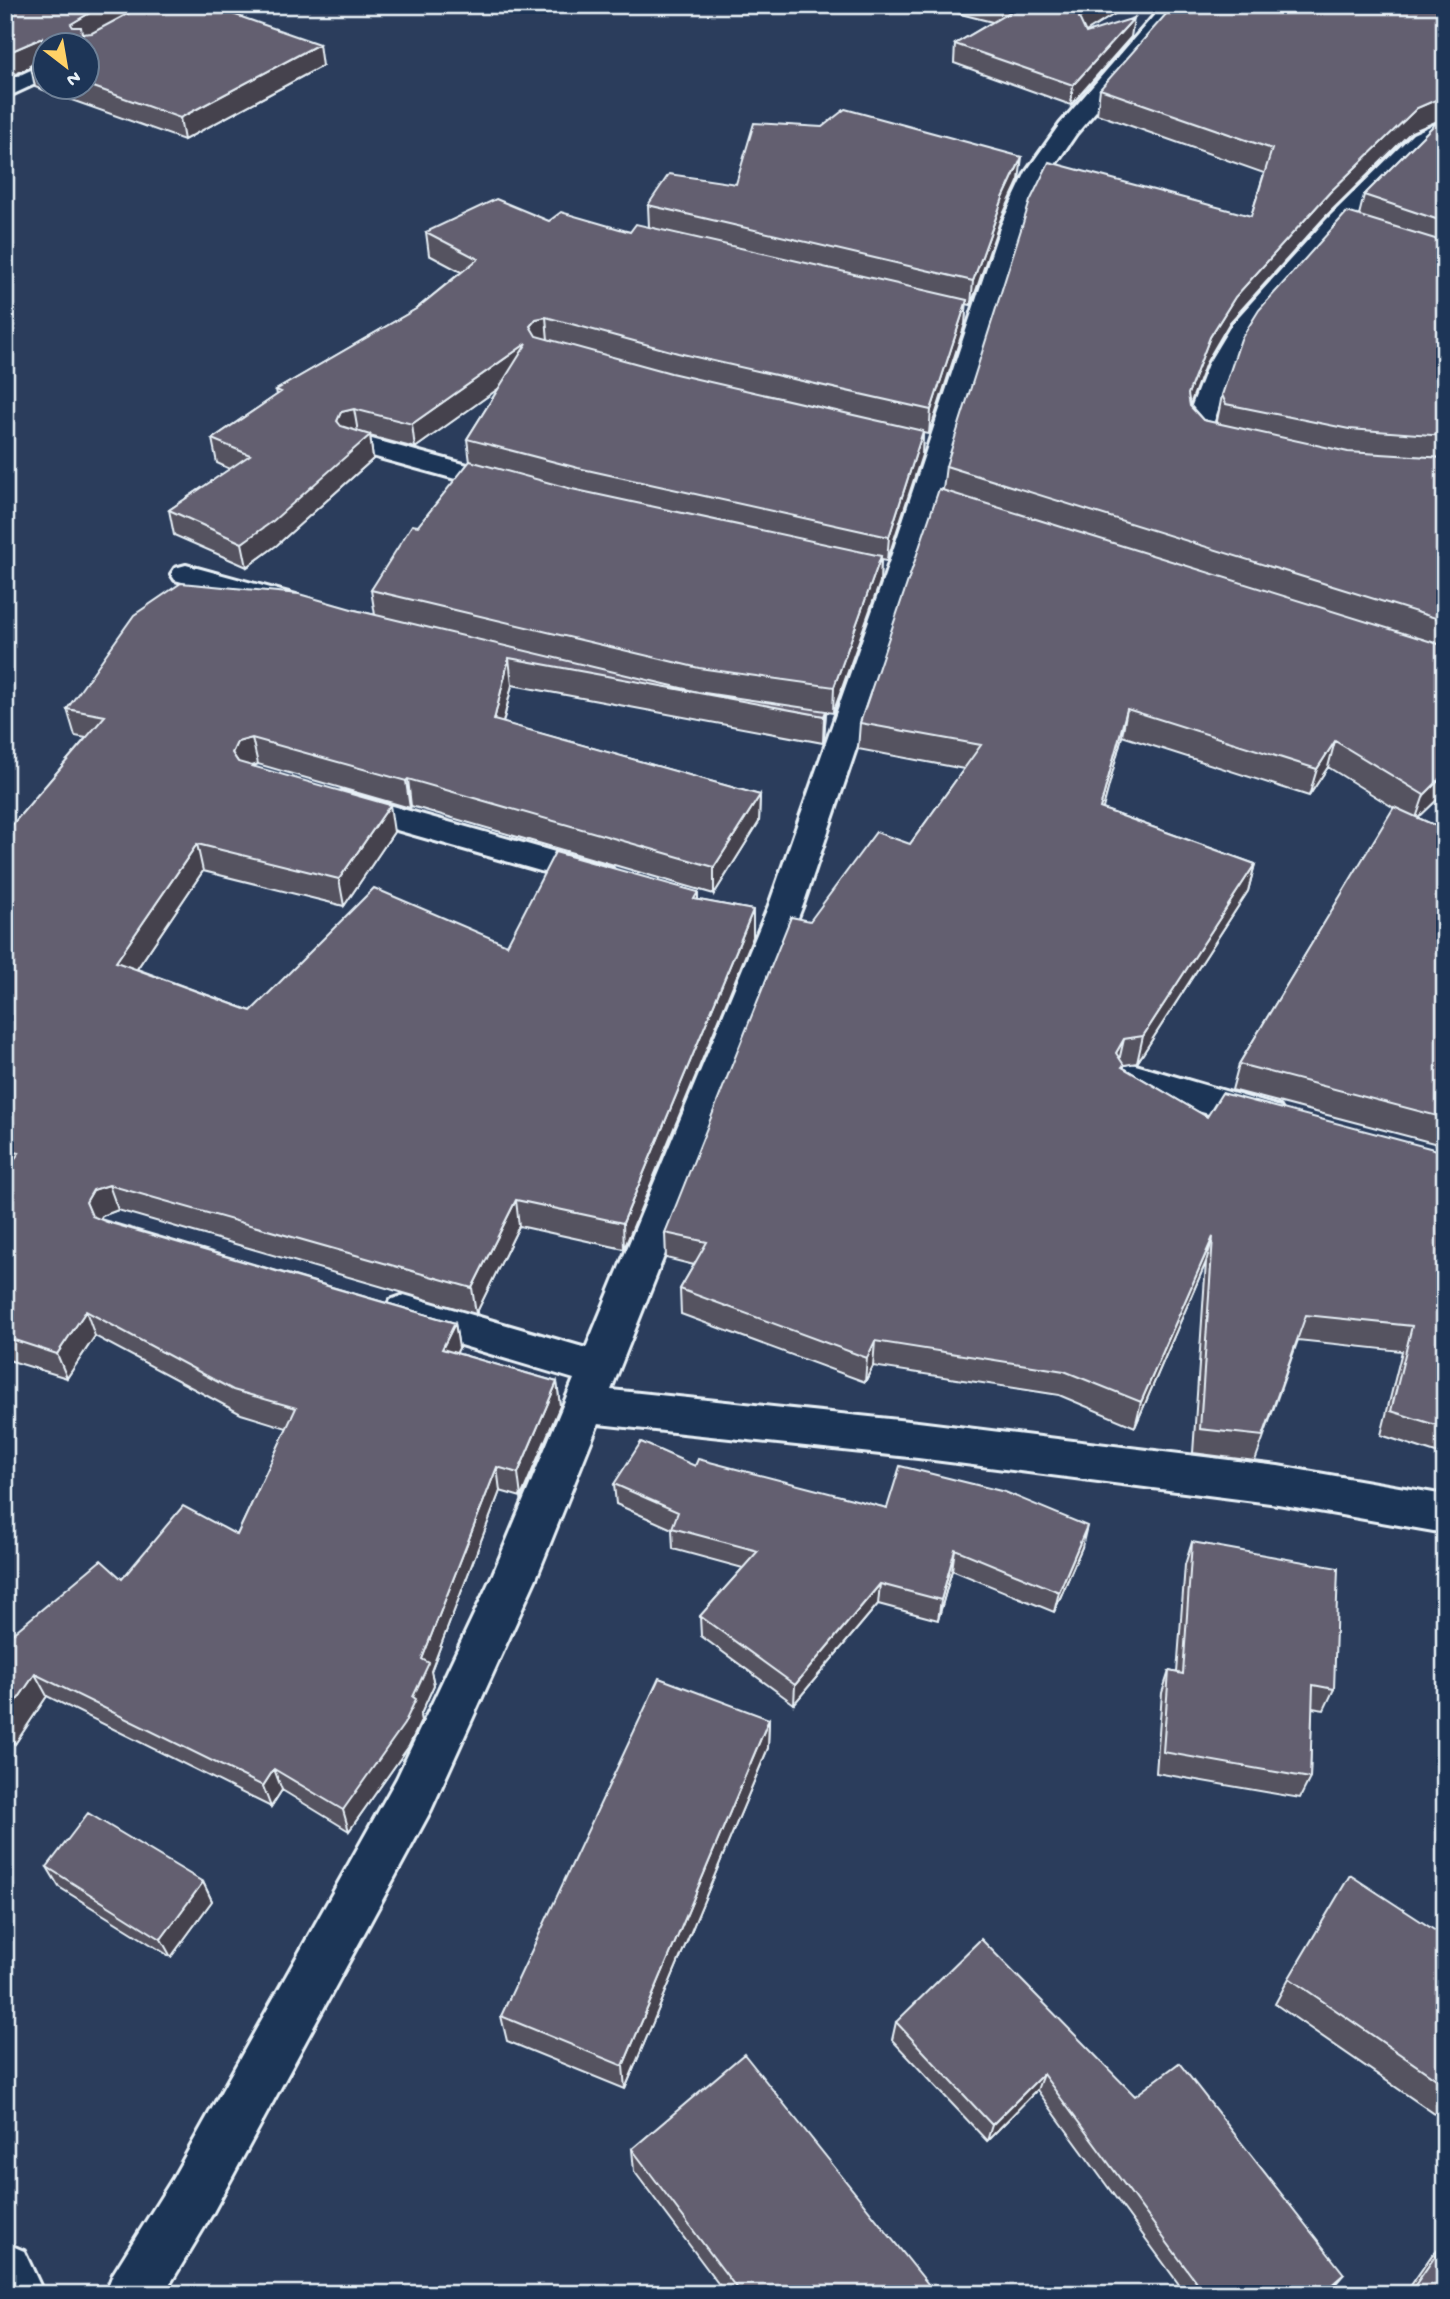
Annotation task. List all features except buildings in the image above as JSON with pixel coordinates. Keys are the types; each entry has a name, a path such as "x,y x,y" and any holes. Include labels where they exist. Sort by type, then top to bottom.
{"street":[{"path":"133,2294 192,2197 414,1794 515,1576 593,1387 764,923 887,572 939,503 928,445 970,315 1038,172 1086,108 1166,16 1181,5"},
{"path":"5,91 32,77"},
{"path":"1262,450 1209,438 1201,430 1200,421 1221,363 1241,330 1348,228 1421,139 1445,125"},
{"path":"357,443 536,492"},
{"path":"186,574 318,612"},
{"path":"311,794 630,885"},
{"path":"1132,1078 1303,1128"},
{"path":"372,1303 593,1387 918,1440 1278,1485 1445,1514"},
{"path":"5,2270 16,2294"}]}
